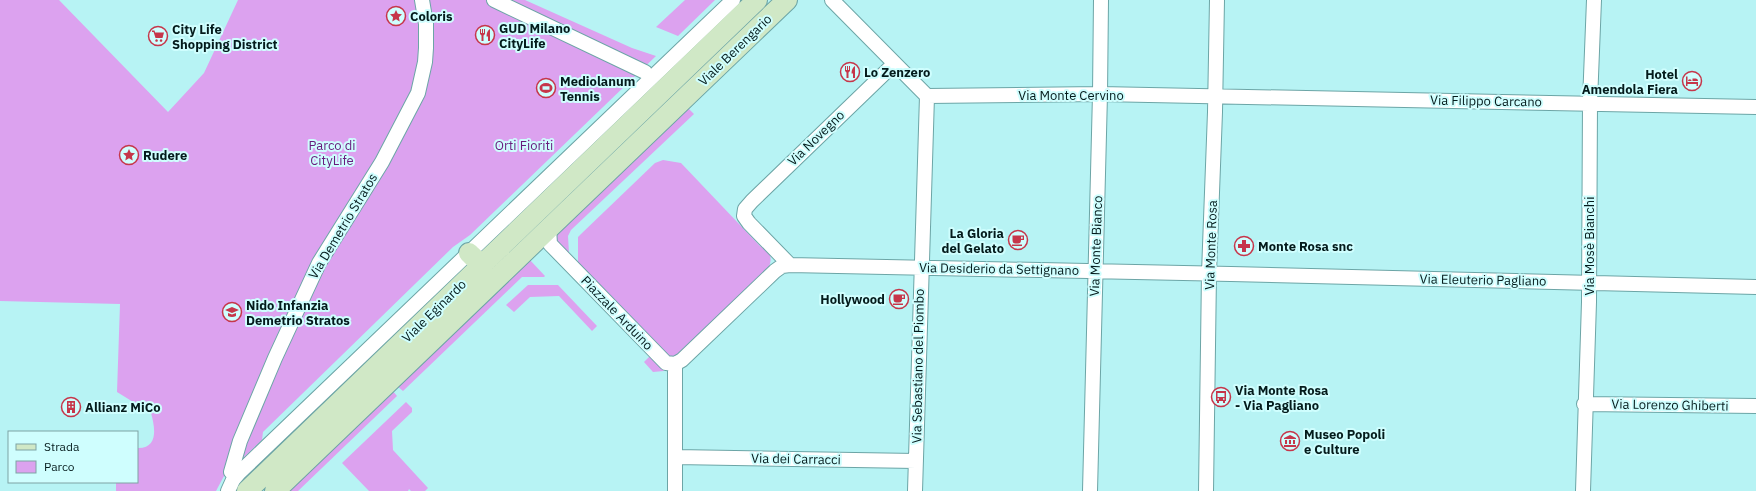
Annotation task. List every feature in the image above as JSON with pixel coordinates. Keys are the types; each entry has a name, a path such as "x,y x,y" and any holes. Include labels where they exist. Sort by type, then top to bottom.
{"main road":[{"name":"Viale Berengario","path":"620,132 757,0"},
{"name":"Viale Berengario","path":"549,228 787,0"},
{"path":"549,228 554,210 609,156 620,132"},
{"name":"Viale Eginardo","path":"247,491 475,260 620,132"},
{"name":"Viale Eginardo","path":"275,491 549,228"},
{"path":"333,436 364,393 481,280 483,272 475,260"}],"street":[{"name":"Via Demetrio Stratos","path":"231,472 240,441 275,358 319,263 382,162 418,93 425,62 426,48 426,24 422,0"},
{"path":"494,0 645,72"},
{"name":"Viale Eginardo","path":"228,491 233,480 239,473 475,260 504,220 733,0"},
{"path":"832,0 927,96"},
{"name":"Via Monte Bianco","path":"1090,491 1101,0"},
{"name":"Via Monte Rosa","path":"1206,491 1209,273 1218,0"},
{"name":"Via Mosè Bianchi","path":"1583,491 1584,404 1589,283 1590,102 1594,0"},
{"name":"Via Novegno","path":"790,265 744,216 745,209 752,200 894,64"},
{"name":"Via Monte Cervino","path":"927,96 1100,94 1216,96"},
{"name":"Via Sebastiano del Piombo","path":"915,491 927,96"},
{"name":"Via Filippo Carcano","path":"1216,96 1756,106"},
{"name":"Piazzale Arduino","path":"549,228 550,244 666,363 675,364"},
{"path":"676,491 675,364 682,360 776,271 782,266 790,265"},
{"name":"Via Desiderio da Settignano","path":"790,265 921,266 1209,273"},
{"name":"Via Eleuterio Pagliano","path":"1209,273 1756,287"},
{"name":"Via Lorenzo Ghiberti","path":"1584,404 1756,406"},
{"name":"Via dei Carracci","path":"676,457 916,461"}],"green space":[{"name":"Parco di CityLife","path":"0,0 59,0 168,112 204,73 238,0 525,0 632,48 656,56 470,235 453,247 263,432 262,440 224,476 216,491 116,491 116,483 138,483 138,448 149,445 154,436 154,425 151,413 117,392 120,304 0,301"},
{"path":"685,0 715,0 678,36 656,27"},
{"path":"687,107 694,114 571,230 568,236 569,253 553,239 554,234"},
{"path":"663,160 681,163 760,246 768,251 771,259 769,267 764,275 760,275 688,345 687,349 673,357 668,357 578,263 578,237 655,163"},
{"path":"469,259 470,266 235,491 236,486"},
{"path":"529,259 545,276 544,277 522,277 403,391 397,386"},
{"path":"528,285 558,285 597,326 592,331 559,296 530,297 514,312 506,305"},
{"path":"652,354 662,366 664,371 653,372 644,362"},
{"path":"392,390 397,396 298,491 287,491"},
{"path":"406,402 412,408 412,412 392,431 393,450 428,488 425,491 411,491 409,489 408,491 369,491 342,463"}],"place":[{"name":"Coloris","path":"396,16"},
{"name":"GUD Milano CityLife","path":"485,35"},
{"name":"City Life Shopping District","path":"158,36"},
{"name":"Lo Zenzero","path":"850,72"},
{"name":"Hotel Amendola Fiera","path":"1692,81"},
{"name":"Mediolanum Tennis","path":"546,88"},
{"name":"Rudere","path":"129,155"},
{"name":"La Gloria del Gelato","path":"1018,240"},
{"name":"Monte Rosa snc","path":"1244,246"},
{"name":"Hollywood","path":"899,299"},
{"name":"Nido Infanzia Demetrio Stratos","path":"232,312"},
{"name":"Via Monte Rosa - Via Pagliano","path":"1221,397"},
{"name":"Allianz MiCo","path":"71,407"},
{"name":"Museo Popoli e Culture","path":"1290,441"}],"park label":[{"name":"Orti Fioriti","path":"524,145"}]}
